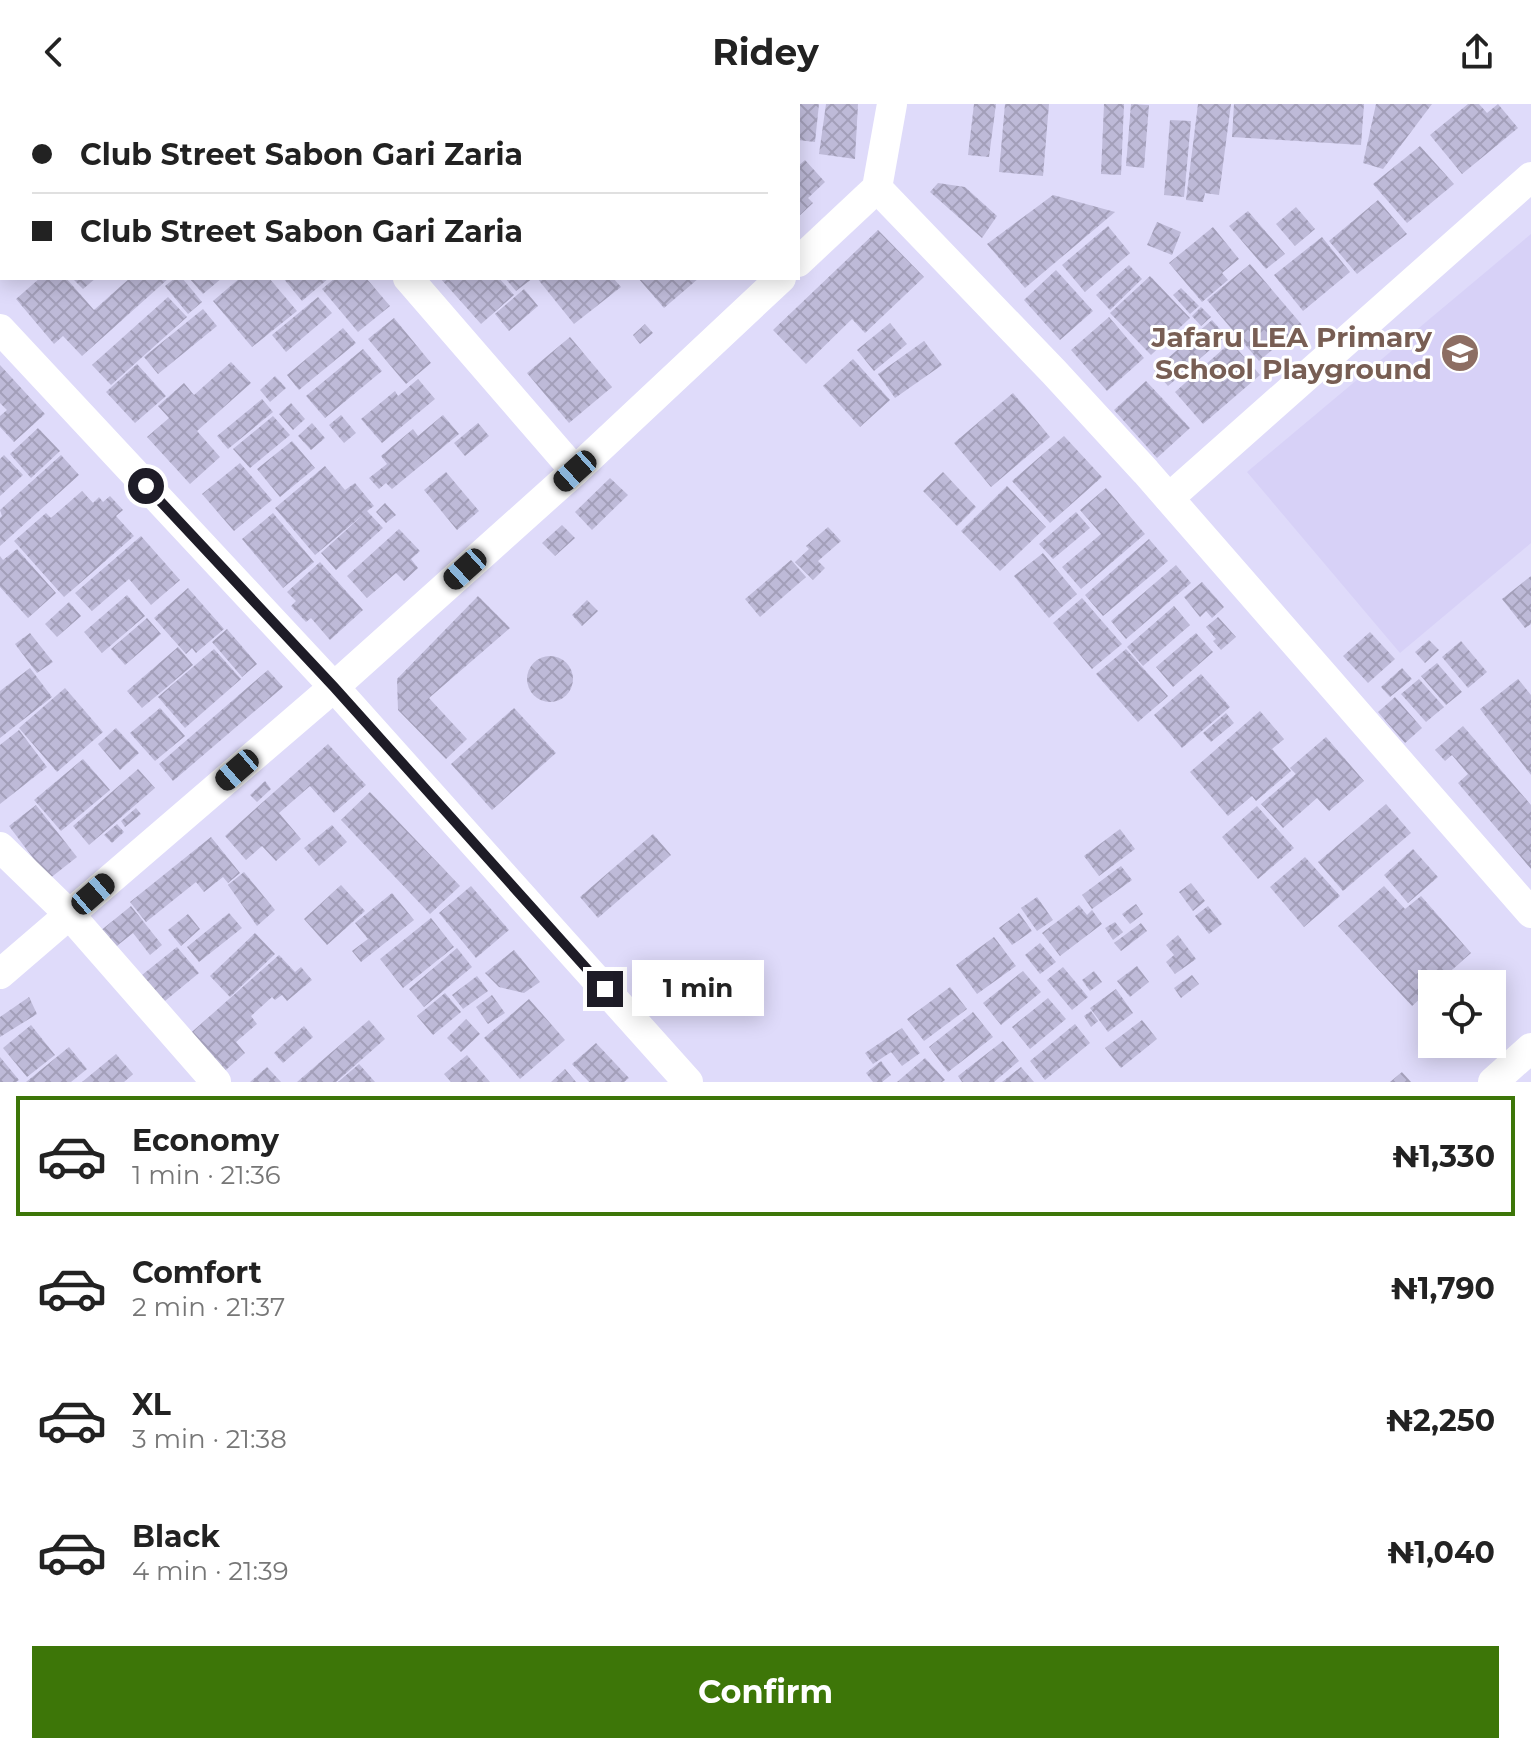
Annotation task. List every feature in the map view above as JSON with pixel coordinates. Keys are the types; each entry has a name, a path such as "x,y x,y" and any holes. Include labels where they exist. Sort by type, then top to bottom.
{"street":[{"path":"800,260 877,188 892,104"},
{"path":"1169,498 1531,177"},
{"path":"877,188 1054,372 1169,498 1531,913"},
{"path":"410,280 575,471"},
{"path":"0,974 334,687 575,471 779,280"},
{"path":"0,329 334,687 688,1082"},
{"path":"0,847 69,914 216,1082"},
{"path":"1493,1082 1531,1048"}],"shaded area":[{"name":"Jafaru LEA Primary School Playground","path":"1531,234 1531,543 1400,653 1247,472"}],"building":[{"path":"800,104 819,104 815,142 800,140"},
{"path":"826,104 858,104 855,159 819,154"},
{"path":"974,104 996,104 989,157 968,155"},
{"path":"1005,104 1049,104 1043,176 999,172"},
{"path":"1104,104 1124,104 1121,175 1101,174"},
{"path":"1131,104 1149,105 1144,168 1126,166"},
{"path":"1198,104 1231,104 1219,195 1205,193 1203,202 1186,200"},
{"path":"1234,104 1364,104 1361,145 1232,137"},
{"path":"1376,104 1432,104 1383,169 1363,163"},
{"path":"1468,104 1479,104 1487,113 1498,104 1518,128 1462,174 1430,135"},
{"path":"1170,120 1191,121 1184,197 1164,195"},
{"path":"1420,146 1454,184 1407,223 1373,184"},
{"path":"805,160 825,182 808,198 813,203 800,215 800,164"},
{"path":"938,183 965,187 997,216 982,238 930,192"},
{"path":"1053,195 1115,212 1025,288 987,244"},
{"path":"1378,200 1407,234 1357,274 1329,241"},
{"path":"1296,207 1315,229 1295,246 1276,224"},
{"path":"1248,211 1285,254 1266,269 1229,226"},
{"path":"1157,222 1181,232 1172,255 1147,245"},
{"path":"1108,226 1130,253 1085,292 1062,265"},
{"path":"1213,227 1239,259 1222,273 1228,280 1202,302 1169,263"},
{"path":"878,230 924,277 865,333 852,319 806,364 773,330"},
{"path":"1322,237 1350,272 1303,311 1274,275"},
{"path":"1250,264 1302,325 1259,361 1207,300"},
{"path":"1129,265 1142,279 1110,310 1096,295"},
{"path":"1056,270 1093,311 1060,340 1024,300"},
{"path":"1150,276 1190,318 1151,355 1110,313"},
{"path":"38,280 68,280 94,310 128,280 167,280 82,356 63,336 54,344 16,299"},
{"path":"74,280 94,280 83,289"},
{"path":"172,280 184,280 202,302 188,314 165,286"},
{"path":"191,280 220,280 203,294"},
{"path":"238,280 271,280 297,311 252,347 213,301"},
{"path":"285,280 327,280 302,301"},
{"path":"333,280 368,280 390,306 358,332 322,289"},
{"path":"442,280 501,280 514,295 481,324"},
{"path":"507,280 530,280 516,291"},
{"path":"539,280 615,280 621,287 574,324"},
{"path":"640,280 697,280 664,308"},
{"path":"1181,288 1199,306 1190,314 1173,295"},
{"path":"524,289 538,306 509,331 495,314"},
{"path":"168,297 187,317 111,385 92,365"},
{"path":"318,297 332,313 286,352 272,335"},
{"path":"1201,307 1211,317 1201,326 1192,316"},
{"path":"203,309 217,326 158,374 144,357"},
{"path":"1109,317 1144,358 1107,391 1071,350"},
{"path":"394,318 431,363 406,384 368,339"},
{"path":"1212,320 1226,336 1168,386 1154,370"},
{"path":"890,323 907,344 874,371 857,350"},
{"path":"645,324 653,333 640,344 633,335"},
{"path":"343,328 356,343 299,390 287,375"},
{"path":"570,337 612,387 569,423 527,373"},
{"path":"924,341 942,365 895,398 878,374"},
{"path":"1231,342 1260,375 1203,424 1175,392"},
{"path":"363,349 382,371 325,418 306,396"},
{"path":"853,359 890,400 860,427 823,386"},
{"path":"231,362 251,383 197,431 220,457 190,484 147,437 169,418 158,406 184,383 194,395"},
{"path":"137,364 166,396 135,423 106,392"},
{"path":"0,365 45,414 14,442 0,427 0,416 7,410 0,403"},
{"path":"275,376 286,388 270,402 260,390"},
{"path":"418,379 435,399 382,443 361,419 395,391 398,396"},
{"path":"1146,381 1190,428 1157,458 1114,410"},
{"path":"1013,393 1050,437 991,487 954,443"},
{"path":"262,399 273,412 228,449 217,436"},
{"path":"291,403 305,419 293,430 279,414"},
{"path":"341,415 356,433 344,443 329,425"},
{"path":"443,415 459,434 392,489 386,483 379,489 369,478 387,464 381,456 413,429 418,436"},
{"path":"273,416 290,435 250,468 233,449"},
{"path":"312,423 325,438 311,450 298,436"},
{"path":"478,423 489,436 465,456 454,443"},
{"path":"38,428 60,451 31,478 10,454"},
{"path":"1064,436 1102,477 1050,523 1012,481"},
{"path":"292,441 315,468 280,497 257,469"},
{"path":"4,455 23,475 0,496 0,459"},
{"path":"61,455 79,475 0,546 0,510"},
{"path":"240,463 272,500 234,531 202,494"},
{"path":"325,466 345,490 355,483 374,506 367,511 383,528 336,570 321,553 365,513 315,555 275,508"},
{"path":"446,472 479,511 457,530 424,490"},
{"path":"943,472 976,507 957,526 923,491"},
{"path":"610,478 628,495 592,530 575,512"},
{"path":"1007,486 1046,527 1000,571 961,531"},
{"path":"1106,488 1145,534 1081,589 1062,567 1101,534 1080,510"},
{"path":"82,491 93,503 99,497 103,502 110,496 123,510 116,516 134,536 64,597 14,541 46,513 51,518"},
{"path":"385,503 396,515 386,523 376,512"},
{"path":"1076,512 1090,528 1053,559 1039,544"},
{"path":"273,513 314,562 283,588 242,539"},
{"path":"562,525 575,538 555,556 542,543"},
{"path":"828,527 841,541 818,561 825,568 813,580 795,562 809,549 806,546"},
{"path":"399,529 420,551 411,559 418,568 404,581 396,573 367,598 347,576"},
{"path":"141,536 180,580 151,605 129,579 92,611 75,593"},
{"path":"1149,539 1168,561 1103,616 1085,595"},
{"path":"17,549 56,593 28,618 0,587 0,556 3,560"},
{"path":"1043,553 1077,594 1049,618 1014,576"},
{"path":"791,560 806,577 760,617 745,599"},
{"path":"320,562 363,610 330,640 311,618 306,622 291,606 296,601 287,592"},
{"path":"1176,565 1191,583 1126,639 1111,621"},
{"path":"1531,576 1531,624 1525,628 1502,599"},
{"path":"1202,582 1224,607 1212,618 1206,611 1200,617 1184,597"},
{"path":"188,588 224,629 196,653 192,648 186,654 154,618"},
{"path":"127,595 145,616 102,653 84,632"},
{"path":"478,596 510,628 429,698 467,739 446,759 398,710 397,679"},
{"path":"1082,598 1122,644 1092,669 1053,623"},
{"path":"587,600 598,611 582,626 572,615"},
{"path":"69,602 81,616 57,637 45,624"},
{"path":"1174,606 1190,625 1143,666 1127,647"},
{"path":"1218,617 1236,637 1221,650 1206,627"},
{"path":"147,618 161,634 125,665 111,649"},
{"path":"227,629 257,664 242,677 212,642"},
{"path":"1370,632 1395,659 1368,683 1343,656"},
{"path":"30,633 53,662 37,673 15,644"},
{"path":"1196,633 1213,652 1173,687 1156,667"},
{"path":"1429,640 1439,650 1425,663 1415,652"},
{"path":"1461,641 1487,672 1468,688 1442,657"},
{"path":"178,647 193,665 142,708 127,691"},
{"path":"214,649 241,679 185,728 158,697"},
{"path":"1126,649 1168,696 1138,722 1096,674"},
{"path":"550,656 566,663 573,679 566,695 550,702 534,695 527,679 534,663"},
{"path":"1437,663 1462,692 1446,705 1421,676"},
{"path":"30,668 52,697 0,738 0,691"},
{"path":"1402,668 1412,679 1390,697 1381,687"},
{"path":"268,670 283,687 173,781 159,764"},
{"path":"1201,674 1230,707 1182,748 1154,715"},
{"path":"1419,679 1444,707 1426,722 1401,694"},
{"path":"1518,679 1531,695 1531,775 1480,709"},
{"path":"65,688 103,732 57,772 19,728"},
{"path":"1395,697 1422,728 1405,743 1378,712"},
{"path":"160,708 185,736 155,761 130,733"},
{"path":"514,708 556,753 492,810 451,764"},
{"path":"1260,711 1284,739 1272,749 1291,771 1256,801 1252,796 1228,816 1190,772"},
{"path":"1226,713 1234,723 1211,742 1203,733"},
{"path":"1463,726 1531,805 1531,869 1458,783 1468,774 1452,755 1445,761 1435,750"},
{"path":"116,728 139,753 120,770 98,744"},
{"path":"19,730 47,767 0,804 0,745"},
{"path":"1326,737 1364,781 1329,811 1317,798 1283,828 1261,804 1296,774 1290,768"},
{"path":"328,744 366,785 334,813 310,786 279,813 301,839 276,861 262,846 246,860 225,836"},
{"path":"83,759 110,790 61,831 34,800"},
{"path":"138,769 155,788 89,845 73,826"},
{"path":"265,781 271,789 257,802 250,795"},
{"path":"370,792 460,886 430,914 341,820"},
{"path":"1386,804 1411,833 1343,891 1318,862"},
{"path":"36,805 77,857 49,879 9,826"},
{"path":"1257,806 1294,848 1258,879 1222,837"},
{"path":"136,808 141,814 125,827 121,821"},
{"path":"117,824 124,832 112,843 104,835"},
{"path":"332,825 347,842 319,866 304,848"},
{"path":"1120,829 1135,849 1099,876 1084,856"},
{"path":"653,834 671,855 598,918 580,897"},
{"path":"211,837 240,873 228,883 223,877 204,892 196,882 146,922 130,902"},
{"path":"1413,849 1438,877 1408,903 1384,875"},
{"path":"1305,857 1340,896 1304,927 1270,887"},
{"path":"1121,866 1132,880 1092,909 1082,895"},
{"path":"244,872 275,910 257,926 228,885"},
{"path":"1191,883 1205,901 1193,911 1179,892"},
{"path":"341,885 365,911 327,945 304,919"},
{"path":"471,886 509,930 476,958 439,913"},
{"path":"1384,886 1405,909 1421,896 1471,953 1452,970 1418,970 1418,1001 1412,1006 1338,926"},
{"path":"392,893 414,920 361,962 352,951 368,939 355,923"},
{"path":"1037,897 1053,920 1037,931 1021,908"},
{"path":"1136,904 1143,914 1130,924 1122,914"},
{"path":"1079,905 1087,915 1092,910 1102,924 1060,956 1042,933"},
{"path":"131,906 162,945 150,955 133,933 113,949 99,932"},
{"path":"1208,906 1222,924 1209,934 1195,916"},
{"path":"229,913 242,928 199,962 187,947"},
{"path":"1019,913 1032,931 1012,945 999,928"},
{"path":"188,914 200,929 181,946 168,930"},
{"path":"431,918 454,947 403,988 380,959"},
{"path":"1115,922 1123,932 1113,940 1105,928"},
{"path":"1141,923 1147,931 1121,951 1114,943"},
{"path":"255,933 275,954 230,997 210,976"},
{"path":"1178,935 1196,959 1175,974 1166,962 1174,955 1166,945"},
{"path":"994,937 1016,966 977,994 956,965"},
{"path":"1040,943 1056,962 1040,974 1025,955"},
{"path":"177,947 199,973 154,1010 132,983"},
{"path":"457,948 472,967 424,1007 409,989"},
{"path":"514,950 540,982 524,993 499,987 485,973"},
{"path":"279,955 295,972 301,967 312,980 287,1001 282,995 275,1000 272,997 251,1016 257,1024 236,1042 245,1053 219,1076 185,1038"},
{"path":"1137,966 1149,982 1130,997 1117,981"},
{"path":"1063,967 1088,997 1072,1010 1047,980"},
{"path":"1023,971 1041,992 1001,1025 983,1003"},
{"path":"1094,971 1102,982 1090,991 1082,980"},
{"path":"1192,975 1199,984 1181,998 1174,988"},
{"path":"477,976 488,991 463,1009 452,995"},
{"path":"950,987 967,1009 924,1041 907,1019"},
{"path":"1116,989 1133,1013 1108,1032 1090,1008"},
{"path":"445,993 461,1012 433,1035 417,1016"},
{"path":"492,995 505,1013 488,1024 476,1007"},
{"path":"29,997 37,1014 0,1037 0,1017"},
{"path":"1048,998 1066,1019 1030,1049 1012,1027"},
{"path":"529,999 565,1040 520,1079 484,1038"},
{"path":"1091,1011 1098,1021 1091,1027 1084,1016"},
{"path":"973,1012 993,1037 948,1072 929,1047"},
{"path":"466,1019 480,1034 461,1052 447,1038"},
{"path":"369,1020 385,1039 336,1082 297,1082"},
{"path":"1142,1020 1157,1039 1121,1068 1105,1048"},
{"path":"1075,1024 1090,1043 1045,1080 1030,1061"},
{"path":"31,1025 55,1055 27,1077 3,1048"},
{"path":"304,1026 313,1037 283,1063 274,1053"},
{"path":"902,1028 920,1053 902,1066 891,1052 873,1064 865,1053"},
{"path":"1003,1041 1019,1061 994,1082 962,1082 958,1076"},
{"path":"596,1043 629,1078 624,1082 589,1082 572,1064"},
{"path":"69,1047 87,1069 71,1082 26,1082"},
{"path":"116,1054 133,1074 124,1082 82,1082"},
{"path":"467,1055 490,1082 451,1082 444,1074"},
{"path":"0,1057 19,1080 0,1082"},
{"path":"925,1058 945,1080 897,1082"},
{"path":"881,1061 891,1075 882,1082 873,1082 866,1073"},
{"path":"359,1064 375,1082 338,1082"},
{"path":"267,1067 281,1082 250,1082"},
{"path":"1021,1067 1034,1082 1002,1082"},
{"path":"565,1069 576,1082 551,1082"},
{"path":"1402,1072 1411,1082 1390,1082"}],"place":[{"name":"Jafaru LEA Primary School Playground","path":"1460,353"}],"route":[{"path":"146,486 334,687 605,989"}]}
